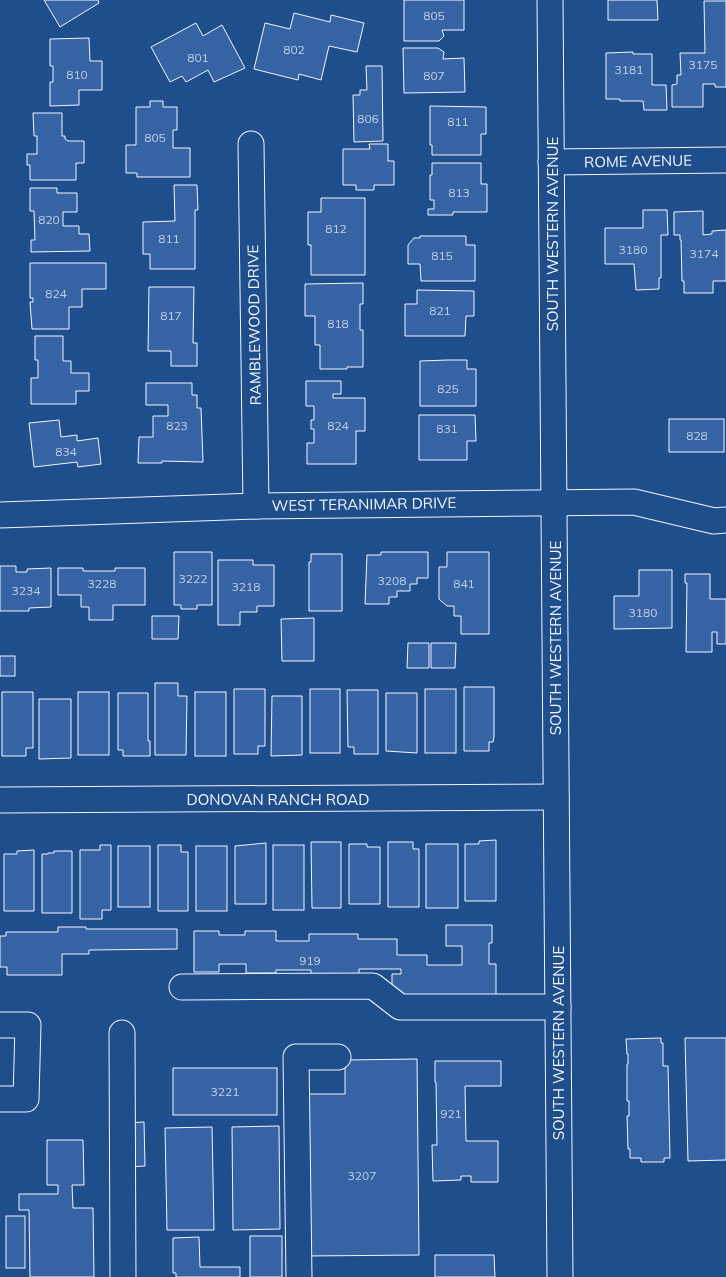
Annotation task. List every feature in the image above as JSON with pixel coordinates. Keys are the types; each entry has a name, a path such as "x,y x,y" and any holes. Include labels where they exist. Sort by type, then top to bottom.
{"street":[{"name":"SOUTH WESTERN AVENUE","path":"550,0 560,1277"},
{"name":"RAMBLEWOOD DRIVE","path":"251,144 256,506"},
{"name":"ROME AVENUE","path":"551,162 726,160"},
{"name":"WEST TERANIMAR DRIVE","path":"0,515 256,506 634,502 714,521 726,520"},
{"name":"DONOVAN RANCH ROAD","path":"0,800 556,797"},
{"path":"182,987 374,986 400,1006 558,1006"},
{"path":"0,1025 28,1025 26,1099 0,1099"},
{"path":"122,1033 123,1277"},
{"path":"299,1277 296,1057 338,1056"}],"building":[{"path":"44,0 98,0 99,3 60,27"},
{"path":"404,0 464,0 464,30 442,30 444,36 439,41 404,41"},
{"path":"608,0 657,0 658,20 608,20"},
{"path":"704,1 726,1 726,87 715,87 715,84 703,84 703,107 672,107 672,85 677,84 677,75 681,75 680,53 705,53"},
{"path":"294,13 330,22 331,15 364,23 357,52 329,46 321,80 299,74 298,80 254,69 265,23 290,29"},
{"path":"196,23 203,36 222,25 245,68 214,82 208,70 186,82 182,76 170,82 151,47"},
{"path":"89,38 90,61 102,61 102,90 79,90 79,105 50,106 50,82 53,82 53,66 50,66 50,39"},
{"path":"403,48 438,48 444,52 443,59 464,58 465,92 404,93"},
{"path":"633,52 633,54 652,54 652,85 666,85 667,110 644,110 643,101 606,99 606,53"},
{"path":"366,66 382,66 383,141 354,142 353,95 360,95 360,90 367,90"},
{"path":"150,101 163,101 163,107 177,107 177,130 173,130 173,148 190,148 190,177 137,177 137,173 126,173 126,145 136,145 136,107 150,107"},
{"path":"430,106 486,107 486,134 481,134 481,155 432,155 432,145 430,145"},
{"path":"33,113 62,113 62,136 65,136 65,139 68,141 84,141 84,163 76,163 76,180 30,180 30,165 27,165 27,154 37,154 37,136 34,136"},
{"path":"369,144 388,144 388,161 394,161 394,185 374,185 374,190 356,190 356,185 343,185 343,149 370,149"},
{"path":"432,163 481,163 481,184 487,184 487,212 453,212 453,215 428,215 428,209 434,209 434,200 430,200"},
{"path":"174,185 197,185 198,210 195,210 195,269 150,269 150,254 143,254 143,222 175,221"},
{"path":"30,188 57,188 57,193 77,193 77,212 63,212 63,226 79,226 79,234 89,234 90,251 31,252 31,240 35,240 34,211 30,211"},
{"path":"321,198 365,198 365,275 311,275 311,245 308,245 308,212 321,212"},
{"path":"643,210 667,210 668,235 661,235 661,278 659,278 659,289 636,290 634,264 605,264 605,228 643,228"},
{"path":"703,211 703,235 712,234 712,231 726,230 726,281 713,281 713,293 684,293 681,240 680,235 674,235 674,212"},
{"path":"420,236 466,236 466,245 475,245 475,281 421,281 420,264 408,264 408,245 414,238 420,238"},
{"path":"30,263 106,263 106,289 82,289 82,307 69,307 69,329 32,329 30,302 33,302 33,298 30,298"},
{"path":"363,283 363,304 360,304 360,330 363,330 363,367 320,369 320,345 315,345 315,316 305,316 305,284"},
{"path":"149,287 194,287 193,343 197,343 197,366 171,366 171,351 148,351"},
{"path":"417,290 474,291 474,316 466,316 465,336 405,336 405,304 417,304"},
{"path":"35,336 63,336 63,361 71,361 71,373 89,373 89,391 76,391 76,404 31,404 31,378 38,378 38,360 35,360"},
{"path":"467,360 467,369 476,369 476,406 420,406 420,361"},
{"path":"306,381 341,381 341,394 333,394 333,398 365,398 365,431 356,431 356,464 307,464 307,443 314,443 314,429 311,429 311,420 314,420 314,406 306,406"},
{"path":"146,383 192,383 192,395 197,395 197,408 201,408 203,462 162,461 162,463 138,463 139,437 153,437 153,416 168,416 168,405 146,405"},
{"path":"419,415 475,415 476,441 467,441 467,460 419,460"},
{"path":"669,419 724,419 724,452 669,452"},
{"path":"59,420 61,437 77,435 77,441 98,438 101,464 78,467 77,462 34,467 29,423"},
{"path":"174,552 212,552 212,605 197,605 197,609 181,609 181,605 174,605"},
{"path":"381,552 428,552 428,578 417,578 417,584 410,584 410,591 397,591 397,597 389,597 389,604 365,604 367,555 381,555"},
{"path":"447,552 489,552 489,634 461,634 461,616 454,616 454,606 447,606 439,599 439,567 447,567"},
{"path":"311,554 342,554 342,611 309,611 309,562 311,562"},
{"path":"218,560 253,560 253,565 274,565 274,606 257,606 257,612 240,612 240,625 218,625"},
{"path":"0,566 16,566 16,572 27,572 27,569 51,568 51,607 29,608 29,611 0,611"},
{"path":"58,568 83,568 83,571 115,571 115,568 145,568 145,605 113,605 113,620 89,620 89,607 81,607 81,595 58,595"},
{"path":"639,570 672,570 672,628 614,629 614,596 639,596"},
{"path":"685,574 710,574 710,599 726,599 726,644 717,644 717,632 712,632 712,652 686,652 687,583 685,583"},
{"path":"152,616 179,616 178,639 152,639"},
{"path":"314,618 314,661 282,661 281,619"},
{"path":"408,643 429,643 429,668 407,668"},
{"path":"431,643 456,643 455,668 431,668"},
{"path":"0,656 15,656 15,676 0,676"},
{"path":"155,683 178,683 178,696 187,696 186,755 155,755"},
{"path":"464,687 494,687 494,737 493,742 489,742 489,751 464,751"},
{"path":"234,689 265,689 265,746 258,746 258,754 234,754"},
{"path":"310,689 340,689 340,753 310,753"},
{"path":"425,689 456,689 456,753 425,753"},
{"path":"347,690 378,690 378,754 354,754 354,747 348,747"},
{"path":"2,692 33,692 33,748 26,748 26,756 2,756"},
{"path":"78,692 109,692 109,755 78,755"},
{"path":"195,692 226,692 226,756 195,756"},
{"path":"118,693 148,693 148,741 150,741 150,756 123,756 123,750 118,750"},
{"path":"386,693 417,693 417,753 386,751"},
{"path":"272,696 302,696 302,755 271,756"},
{"path":"39,699 71,699 71,758 39,759"},
{"path":"496,840 496,901 465,901 465,844 479,844 479,841"},
{"path":"311,842 341,842 341,908 312,908"},
{"path":"388,842 413,842 413,849 419,849 419,907 388,907"},
{"path":"266,843 266,904 235,904 235,846"},
{"path":"349,844 367,844 367,847 380,847 380,904 349,904"},
{"path":"426,844 458,844 458,908 426,908"},
{"path":"100,845 111,845 111,910 102,910 102,919 80,919 80,850 100,850"},
{"path":"158,845 181,845 181,852 188,852 188,911 158,911"},
{"path":"273,845 304,845 304,910 273,910"},
{"path":"118,846 150,846 150,907 118,907"},
{"path":"196,846 227,846 227,911 196,911"},
{"path":"34,850 34,911 4,911 4,854 17,854 17,851"},
{"path":"54,851 72,851 72,913 42,913 42,854 54,853"},
{"path":"446,925 492,925 492,943 489,943 489,964 496,964 496,995 401,995 401,991 392,991 392,974 401,974 401,969 359,969 359,975 311,975 311,970 276,970 276,973 246,973 246,964 219,964 219,972 194,972 194,931 219,931 219,935 245,935 245,931 276,931 276,941 309,941 309,934 358,934 358,939 397,939 397,955 427,955 427,965 462,965 462,946 446,946"},
{"path":"58,927 86,927 86,929 177,929 177,949 89,950 89,954 62,954 62,975 7,975 7,967 0,967 0,936 6,936 6,932 58,932"},
{"path":"661,1038 661,1043 663,1043 663,1066 668,1066 670,1158 664,1158 664,1162 641,1162 641,1158 630,1158 630,1149 628,1149 627,1116 629,1116 629,1101 627,1101 628,1054 626,1039"},
{"path":"685,1038 726,1038 726,1160 688,1161"},
{"path":"417,1059 419,1255 306,1256 305,1094 345,1094 345,1060"},
{"path":"435,1061 501,1061 501,1086 465,1086 466,1141 498,1141 498,1182 471,1182 471,1176 461,1176 461,1180 433,1181 432,1145 437,1145"},
{"path":"173,1068 277,1068 277,1115 173,1115"},
{"path":"144,1122 145,1166 127,1167 126,1123"},
{"path":"279,1126 280,1229 233,1230 232,1127"},
{"path":"212,1127 214,1230 167,1230 165,1128"},
{"path":"47,1140 83,1140 84,1185 72,1185 73,1208 93,1208 94,1277 30,1277 29,1210 19,1210 19,1194 58,1194 58,1185 47,1185"},
{"path":"6,1216 25,1216 25,1268 6,1268"},
{"path":"250,1236 282,1236 282,1277 250,1277"},
{"path":"199,1237 200,1267 240,1267 240,1277 176,1277 176,1273 173,1273 173,1238"},
{"path":"435,1255 494,1255 495,1277 435,1277"}]}
